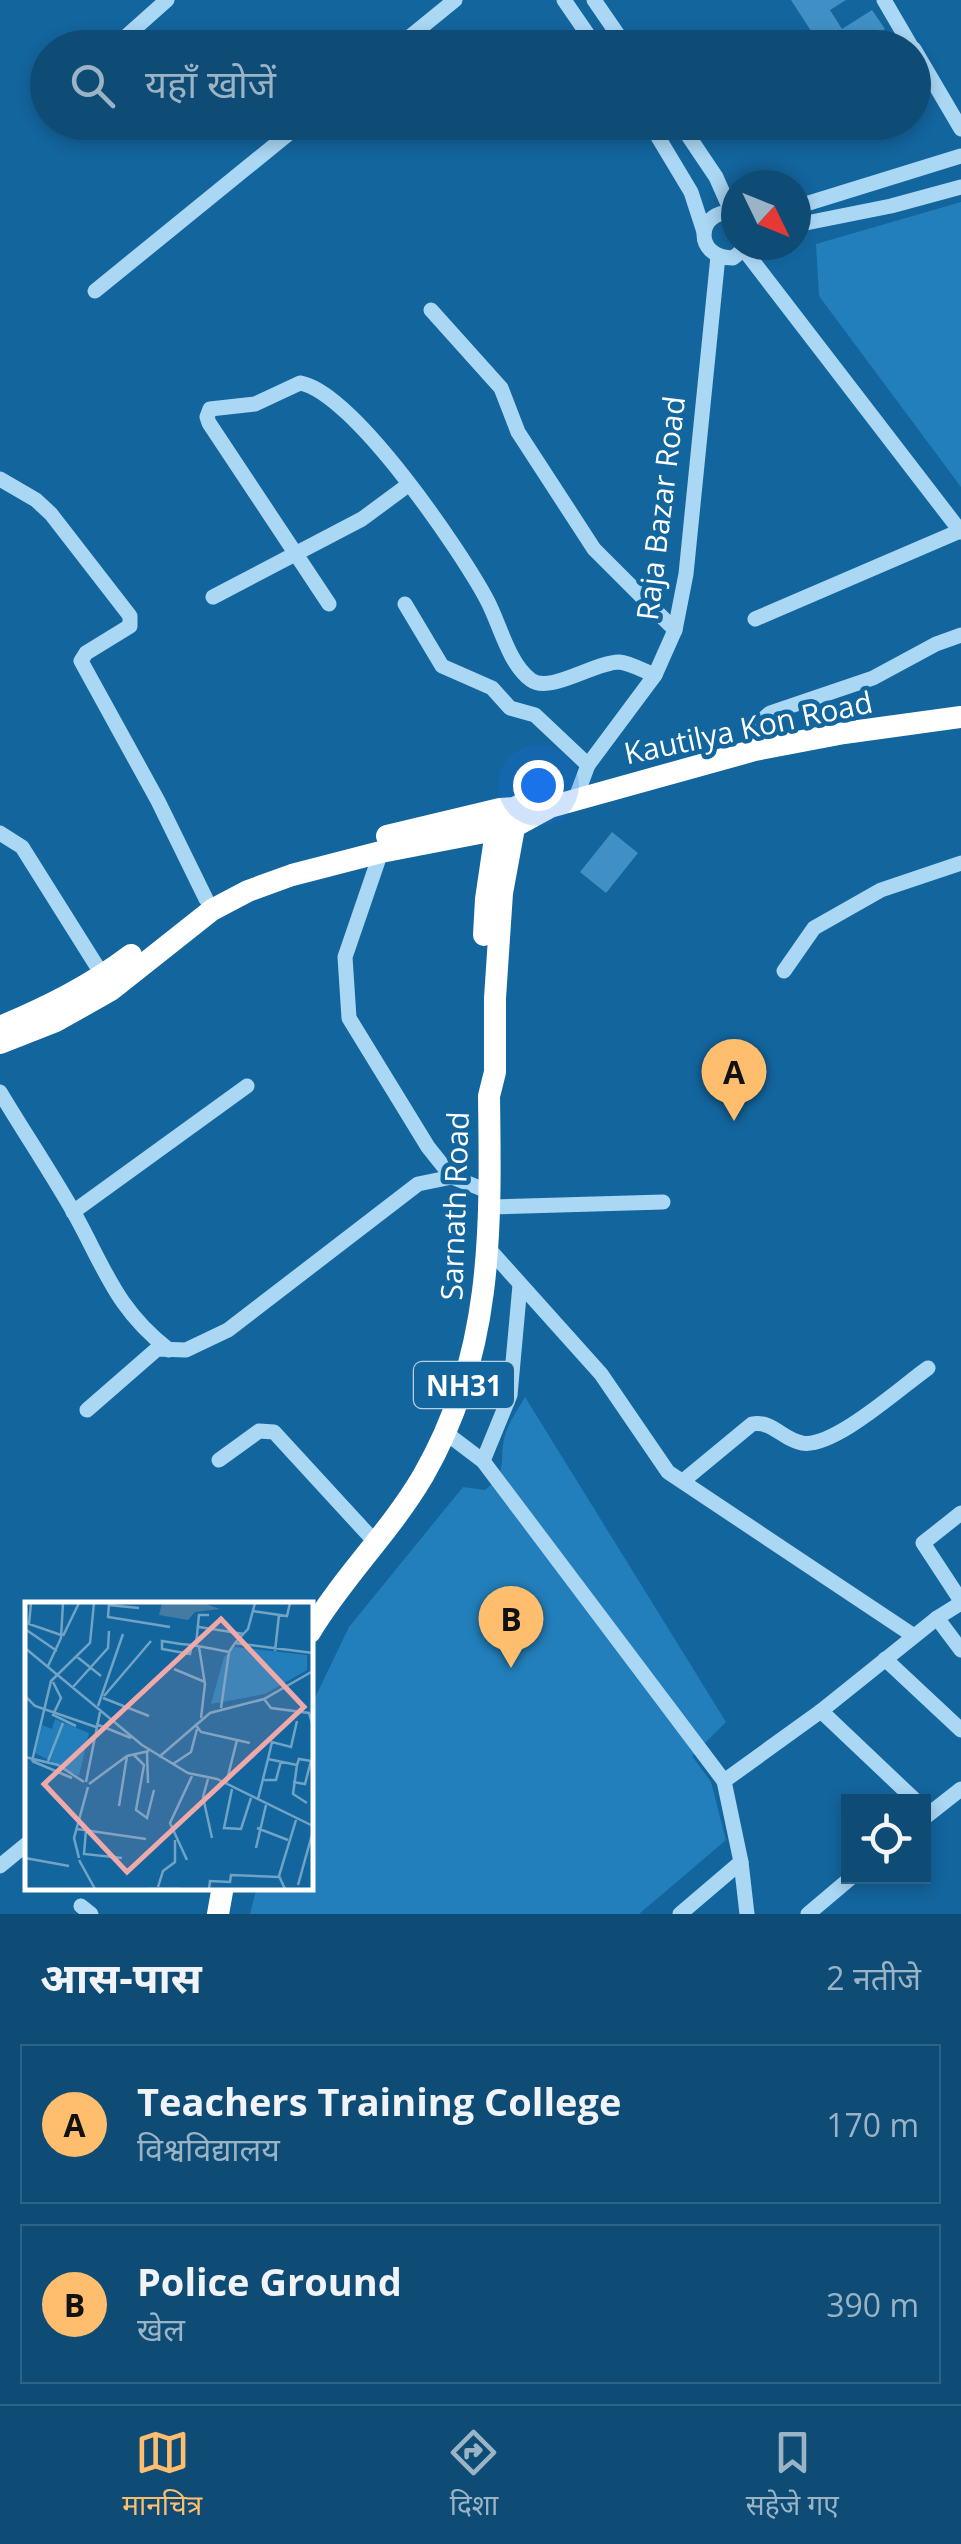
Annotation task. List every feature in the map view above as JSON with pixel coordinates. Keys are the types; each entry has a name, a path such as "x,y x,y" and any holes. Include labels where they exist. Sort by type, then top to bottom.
{"highway":[{"name":"Kautilya Kon Road","path":"507,818 756,750 961,717"},
{"path":"0,1027 104,976 206,899 246,876 286,861 507,818"},
{"path":"0,1043 56,1021 111,990 212,910 248,891 292,875 507,818"},
{"name":"Sarnath Road","path":"312,1629 421,1480 446,1433 475,1345 489,1250 489,1096 495,1072 495,998 507,818"},
{"path":"218,1914 222,1889"}],"street":[{"path":"133,30 167,0"},
{"path":"418,30 455,0"},
{"path":"564,0 585,30"},
{"path":"594,0 615,30"},
{"path":"884,0 902,30"},
{"path":"931,78 961,128"},
{"path":"95,291 282,140"},
{"path":"660,140 690,192 707,247 721,256"},
{"path":"690,140 721,188"},
{"path":"811,202 961,156"},
{"path":"811,222 961,187"},
{"path":"704,232 716,214 721,213"},
{"name":"Raja Bazar Road","path":"574,800 588,765 654,675 676,630 686,574 718,256"},
{"path":"755,620 960,532 756,260"},
{"path":"431,310 501,388 513,424 594,549 676,630"},
{"path":"329,604 208,423 210,410 255,404 292,385 307,384 360,426 408,485 470,570 518,664 531,680 546,684 617,662 654,675"},
{"path":"0,479 36,500 51,514 130,616 132,623 126,629 86,653 80,661 158,801 206,899"},
{"path":"213,597 362,519 408,485"},
{"path":"405,604 442,666 492,688 507,706 535,714 588,765"},
{"path":"756,750 760,722 770,713 874,678 936,644 961,635"},
{"path":"0,834 22,847 104,976"},
{"path":"381,852 345,957 349,1018 428,1147 452,1177 490,1200 663,1202"},
{"path":"784,971 814,928 881,890 961,863"},
{"path":"73,1212 247,1086"},
{"path":"0,1092 73,1212 115,1294 169,1350"},
{"path":"87,1410 157,1350 186,1350 228,1330 418,1184 452,1177"},
{"path":"489,1250 602,1374 668,1472 914,1636"},
{"path":"483,1461 510,1395 520,1285"},
{"path":"684,1482 752,1424 768,1425 798,1443 824,1440 928,1368"},
{"path":"220,1460 258,1431 274,1432 376,1543"},
{"path":"446,1433 483,1461 724,1782 742,1862 746,1914"},
{"path":"724,1782 961,1602 923,1542 961,1514"},
{"path":"937,1618 961,1650"},
{"path":"886,1660 961,1730"},
{"path":"821,1711 907,1794"},
{"path":"931,1806 961,1790"},
{"path":"0,1866 25,1845"},
{"path":"680,1914 742,1862"},
{"path":"808,1914 844,1884"}],"shaded area":[{"path":"961,202 961,487 819,296 816,244"},
{"path":"525,1397 726,1722 692,1756 711,1782 726,1840 639,1914 250,1914 256,1889 312,1889 312,1704 349,1627 463,1487 485,1490 493,1483 501,1470 504,1441"}],"building":[{"path":"791,0 846,0 830,10 842,29 872,10 885,29 884,30 810,30"},
{"path":"612,832 638,853 606,893 580,872"}],"place":[{"name":"Teachers Training College","path":"734,1121"},
{"name":"Police Ground","path":"511,1668"}]}
